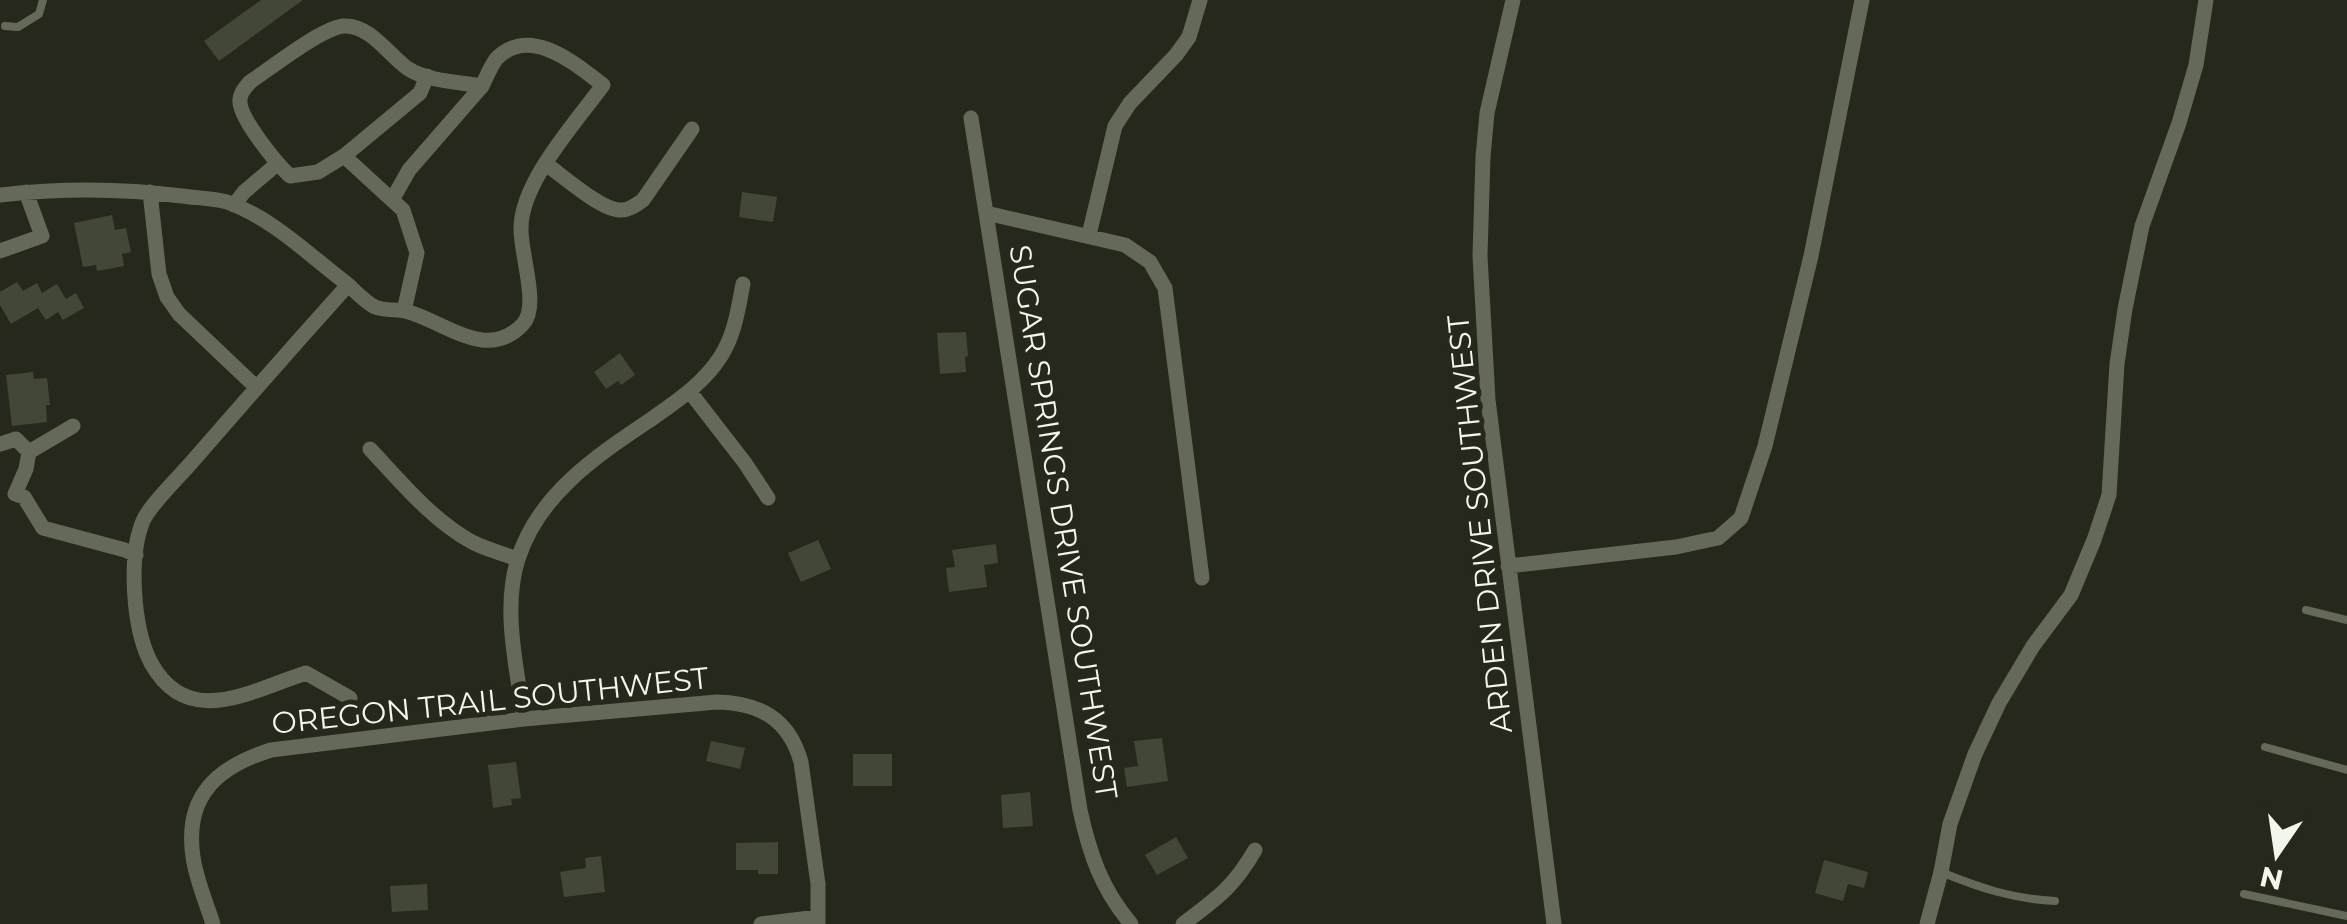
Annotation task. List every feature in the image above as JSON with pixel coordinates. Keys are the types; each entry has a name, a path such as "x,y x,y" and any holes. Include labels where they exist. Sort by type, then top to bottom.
{"street":[{"path":"1089,236 1115,126 1130,103 1189,37 1200,0"},
{"name":"ARDEN DRIVE SOUTHWEST","path":"1513,0 1487,113 1480,256 1488,400 1554,924"},
{"path":"1508,566 1676,547 1718,538 1741,518 1765,446 1811,256 1862,0"},
{"path":"1927,924 1950,824 1975,754 2016,674 2070,595 2109,495 2117,364 2125,308 2142,226 2196,65 2206,0"},
{"path":"427,76 420,93 344,156 318,172 290,176 277,164 240,106 241,93 250,82 326,32 342,26 356,27 410,70 482,86"},
{"path":"0,195 85,189 223,201 266,221 376,307 404,310 476,340 490,342 505,339 526,322 531,307 520,229 523,206 546,164 602,85 548,48 516,47 497,58 482,86 409,170 392,200"},
{"name":"SUGAR SPRINGS DRIVE SOUTHWEST","path":"971,118 1080,810 1097,871 1131,924"},
{"path":"546,164 607,208 620,211 643,200 692,128"},
{"path":"344,156 403,210 418,253 404,310"},
{"path":"234,206 244,192 277,164"},
{"path":"0,251 42,236 26,192"},
{"path":"150,192 158,274 167,297 179,314 256,388"},
{"path":"986,213 1124,246 1150,262 1164,288 1202,578"},
{"path":"524,720 512,618 518,559 541,514 572,476 690,392 720,357 736,322 743,284"},
{"path":"348,285 143,520 132,577 149,660 166,686 184,698 222,700 306,672 350,698"},
{"path":"690,392 768,498"},
{"path":"28,452 73,426"},
{"path":"0,444 16,439 28,452 26,469 8,496"},
{"path":"370,450 450,528 475,544 518,559"},
{"path":"8,496 24,496 44,528 136,555"},
{"name":"OREGON TRAIL SOUTHWEST","path":"213,924 193,858 192,820 209,786 226,768 249,757 271,750 524,720 717,702 738,703 765,712 796,743 818,884 818,921"},
{"path":"1183,924 1227,890 1255,850"},
{"path":"761,924 818,921"}],"lane":[{"path":"5,26 18,27 39,14 42,0"},
{"path":"2306,610 2347,620"},
{"path":"2265,747 2347,770"},
{"path":"1941,872 2024,900 2056,901"},
{"path":"2244,894 2347,916"}],"building":[{"path":"261,0 303,0 219,61 204,41"},
{"path":"742,192 777,197 773,222 739,217"},
{"path":"112,215 115,230 126,228 131,252 122,254 124,266 97,271 96,265 83,267 74,223"},
{"path":"17,282 23,291 37,283 42,293 57,284 66,299 76,293 84,308 63,320 58,312 46,320 38,308 11,324 0,305 0,292"},
{"path":"966,332 966,372 940,374 937,333"},
{"path":"620,353 635,375 606,389 594,372"},
{"path":"33,372 34,379 47,378 47,422 12,426 6,375"},
{"path":"818,540 831,569 801,582 788,553"},
{"path":"996,544 998,563 984,565 987,587 949,592 946,568 955,567 952,550"},
{"path":"1162,738 1168,781 1127,787 1124,768 1138,766 1134,741"},
{"path":"711,741 745,748 740,769 706,761"},
{"path":"853,754 892,754 892,786 853,786"},
{"path":"516,762 521,798 511,799 512,805 493,808 488,765"},
{"path":"1030,792 1033,826 1003,828 1001,795"},
{"path":"1176,837 1188,858 1157,875 1145,855"},
{"path":"778,842 778,874 736,870 736,843"},
{"path":"601,856 605,892 564,897 560,872 586,868 585,858"},
{"path":"1824,860 1868,872 1864,888 1848,884 1843,901 1815,893"},
{"path":"427,884 428,910 392,912 390,886"}]}
